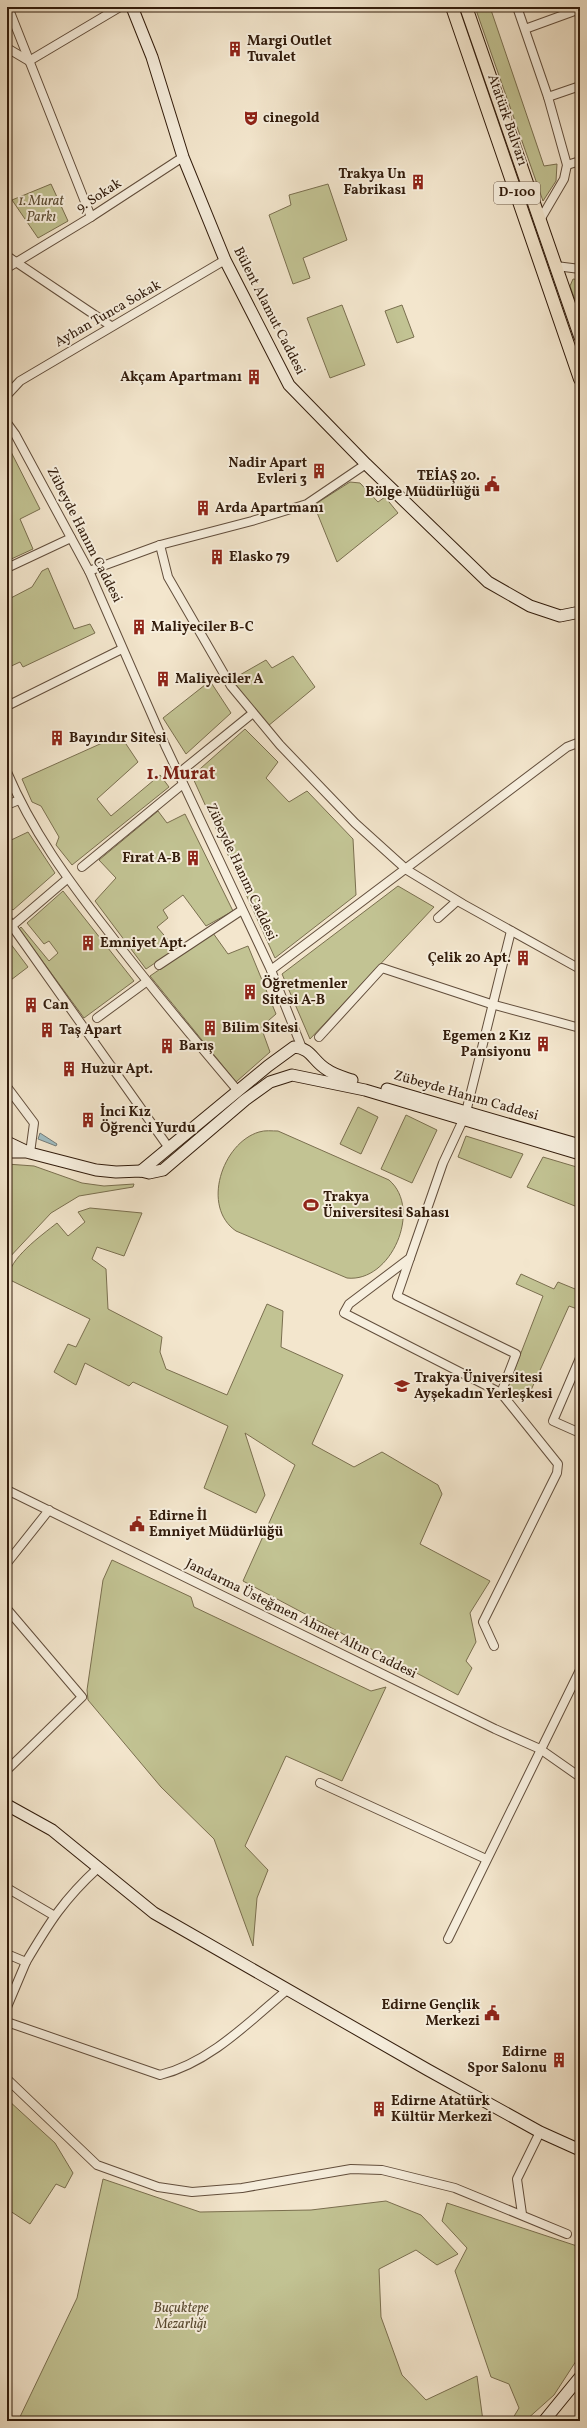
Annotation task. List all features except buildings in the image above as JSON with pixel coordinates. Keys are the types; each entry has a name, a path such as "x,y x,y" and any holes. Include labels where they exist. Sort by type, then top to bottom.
{"main road":[{"name":"Bülent Alamut Caddesi","path":"132,7 152,57 183,157 225,260 289,385 366,464 488,582 530,606 560,616 580,612"},
{"name":"Atatürk Bulvarı","path":"452,7 580,379"},
{"name":"Atatürk Bulvarı","path":"466,7 580,336"},
{"path":"140,1171 294,1047 302,1048"},
{"name":"Zübeyde Hanım Caddesi","path":"302,1048 308,1050 325,1069 339,1076 580,1154"},
{"path":"304,1076 312,1068 316,1059"},
{"name":"Zübeyde Hanım Caddesi","path":"30,1152 96,1170 116,1172 140,1171 149,1173 163,1170 245,1100 270,1082 292,1076 304,1076 366,1090 464,1116 580,1144"},
{"path":"238,1091 245,1100"},
{"path":"7,1142 30,1152"},
{"path":"7,1152 30,1152"},
{"path":"7,1805 52,1830 154,1912 286,1990 540,2132 580,2150"},
{"path":"544,2421 580,2377"}],"street":[{"path":"8,7 91,217"},
{"path":"29,61 120,7"},
{"path":"517,7 548,97 567,165 564,179 540,220"},
{"path":"525,30 580,9"},
{"path":"7,48 29,61"},
{"path":"548,97 580,86"},
{"name":"9. Sokak","path":"7,268 91,217 183,157"},
{"path":"567,165 580,161"},
{"path":"7,256 111,326"},
{"name":"Ayhan Tunca Sokak","path":"7,395 20,381 225,260"},
{"path":"556,266 580,269"},
{"name":"Zübeyde Hanım Caddesi","path":"7,423 15,434 88,571 183,784 271,970 302,1048"},
{"path":"7,438 15,434"},
{"path":"88,571 160,545 252,521 307,504 366,464"},
{"path":"7,568 71,538"},
{"path":"160,545 172,584 230,686 280,745 355,823 407,870 457,901 580,969"},
{"path":"7,706 122,649"},
{"path":"179,773 253,713"},
{"path":"271,970 407,870 567,747 580,742"},
{"path":"7,772 32,826 67,879 146,982 238,1091"},
{"path":"82,867 183,784"},
{"path":"7,806 19,800"},
{"path":"12,926 67,879"},
{"path":"438,918 457,901"},
{"path":"159,965 242,910"},
{"path":"7,919 170,1148"},
{"path":"501,1393 516,1354 397,1296 443,1163 464,1116 491,1004 511,931"},
{"path":"319,1037 382,968 491,1004 580,1028"},
{"path":"97,1018 146,982"},
{"path":"7,1087 34,1123 30,1152"},
{"path":"410,1258 349,1304 344,1313 501,1393 558,1464 557,1473 484,1622 494,1646"},
{"path":"580,1358 554,1421 580,1433"},
{"name":"Jandarma Üsteğmen Ahmet Altın Caddesi","path":"7,1490 495,1729 540,1749 580,1776"},
{"path":"7,1563 49,1510"},
{"path":"7,1609 82,1697 7,1770"},
{"path":"448,1939 580,1670"},
{"path":"320,1783 486,1860"},
{"path":"7,2007 26,1962 53,1915 78,1887 98,1868"},
{"path":"7,1888 53,1915"},
{"path":"7,1954 26,1962"},
{"path":"7,2022 160,2075 178,2071 230,2038 286,1990"},
{"path":"7,2079 97,2165 158,2187 192,2192 242,2188 352,2169 382,2170 455,2188 522,2214 539,2224 567,2234"},
{"path":"522,2214 516,2179 540,2132"}],"green space":[{"path":"475,7 490,7 544,166 557,164 556,181 543,201"},
{"name":"1. Murat Parkı","path":"51,184 68,221 38,238 12,200"},
{"path":"328,184 347,240 303,258 310,278 293,284 269,215 291,205 289,195"},
{"path":"573,279 580,280 580,314 570,286"},
{"path":"342,305 365,365 330,378 307,318"},
{"path":"402,305 414,337 397,343 385,311"},
{"path":"7,444 40,509 20,519 33,549 7,561"},
{"path":"350,482 360,483 378,502 385,497 398,513 337,562 314,505"},
{"path":"48,568 74,629 90,624 95,633 23,667 20,662 7,668 7,600 32,587 42,571"},
{"path":"293,656 315,687 268,726 231,680 266,660 272,668"},
{"path":"210,681 231,713 186,754 163,718"},
{"path":"245,729 278,762 266,778 289,802 307,791 353,839 356,895 275,958 192,776"},
{"path":"120,735 138,762 97,799 111,816 160,775 169,787 72,865 56,845 59,837 41,806 32,802 22,779"},
{"path":"158,811 167,823 185,814 233,911 206,926 183,895 163,910 168,918 157,927 176,949 146,969 95,901 116,878 99,860"},
{"path":"28,832 55,873 13,910 7,905 7,842"},
{"path":"398,886 434,907 310,1039 282,974"},
{"path":"63,891 134,981 84,1018 19,929 21,927 49,961 58,953 49,941 44,944 27,923"},
{"path":"213,933 228,954 248,946 276,1014 261,1027 270,1052 236,1082 150,976"},
{"path":"7,939 28,967 7,983"},
{"path":"358,1107 378,1117 361,1154 340,1144"},
{"path":"406,1115 437,1130 412,1183 381,1169"},
{"name":"Trakya Üniversitesi Sahası","path":"261,1131 278,1131 389,1180 399,1193 403,1208 402,1225 397,1242 389,1257 377,1269 363,1276 347,1278 236,1231 225,1220 220,1207 218,1192 220,1177 226,1162 235,1149 246,1138"},
{"path":"466,1136 523,1154 511,1178 458,1157"},
{"path":"543,1157 580,1168 580,1208 527,1187"},
{"path":"7,1164 34,1166 82,1183 104,1186 134,1184 133,1187 79,1196 51,1213 7,1260"},
{"path":"90,1208 142,1213 124,1256 97,1247 92,1259 106,1269 108,1309 162,1337 160,1352 166,1369 227,1395 267,1304 283,1311 281,1347 343,1375 312,1444 354,1467 382,1452 438,1485 442,1494 420,1544 490,1581 470,1613 476,1642 466,1661 472,1668 458,1695 243,1581 295,1465 245,1433 265,1495 256,1513 204,1488 228,1426 133,1382 129,1386 85,1363 76,1385 54,1372 68,1344 76,1347 90,1319 8,1279 9,1271 27,1248 57,1223 68,1236 85,1222 78,1212"},
{"path":"521,1274 554,1289 558,1282 580,1291 580,1310 569,1306 527,1399 507,1389 543,1296 516,1284"},
{"path":"112,1560 191,1597 194,1607 371,1691 386,1687 342,1781 286,1756 245,1846 268,1870 257,1898 253,1946 214,1839 161,1787 88,1700 87,1690 103,1580"},
{"path":"8,2100 55,2143 73,2173 65,2188 56,2184 30,2224 7,2209 7,2148 10,2142 7,2122"},
{"name":"Buçuktepe Mezarlığı","path":"103,2179 200,2212 311,2210 386,2201 421,2215 458,2254 437,2265 416,2250 379,2269 381,2317 402,2375 426,2400 477,2376 483,2421 18,2421 77,2298"},
{"path":"447,2203 580,2247 580,2355 554,2395 525,2421 514,2421 513,2418 519,2408 509,2384 491,2377 455,2271 467,2248 442,2221"}],"water":[{"path":"40,1133 57,1144 56,1146 38,1139"}],"place":[{"name":"Margi Outlet Tuvalet","path":"235,49"},
{"name":"cinegold","path":"251,118"},
{"name":"Trakya Un Fabrikası","path":"418,182"},
{"name":"Akçam Apartmanı","path":"254,377"},
{"name":"Nadir Apart Evleri 3","path":"319,471"},
{"name":"TEİAŞ 20. Bölge Müdürlüğü","path":"492,484"},
{"name":"Arda Apartmanı","path":"203,508"},
{"name":"Elasko 79","path":"217,557"},
{"name":"Maliyeciler B-C","path":"139,627"},
{"name":"Maliyeciler A","path":"163,679"},
{"name":"Bayındır Sitesi","path":"57,738"},
{"name":"Fırat A-B","path":"193,858"},
{"name":"Emniyet Apt.","path":"88,943"},
{"name":"Çelik 20 Apt.","path":"523,958"},
{"name":"Öğretmenler Sitesi A-B","path":"250,992"},
{"name":"Can","path":"31,1005"},
{"name":"Bilim Sitesi","path":"210,1028"},
{"name":"Taş Apart","path":"47,1030"},
{"name":"Egemen 2 Kız Pansiyonu","path":"543,1044"},
{"name":"Barış","path":"167,1046"},
{"name":"Huzur Apt.","path":"69,1069"},
{"name":"İnci Kız Öğrenci Yurdu","path":"88,1120"},
{"name":"Trakya Üniversitesi Sahası","path":"311,1205"},
{"name":"Trakya Üniversitesi Ayşekadın Yerleşkesi","path":"402,1386"},
{"name":"Edirne İl Emniyet Müdürlüğü","path":"137,1524"},
{"name":"Edirne Gençlik Merkezi","path":"492,2013"},
{"name":"Edirne Spor Salonu","path":"559,2060"},
{"name":"Edirne Atatürk Kültür Merkezi","path":"379,2109"}],"district":[{"name":"1. Murat","path":"181,774"}]}
